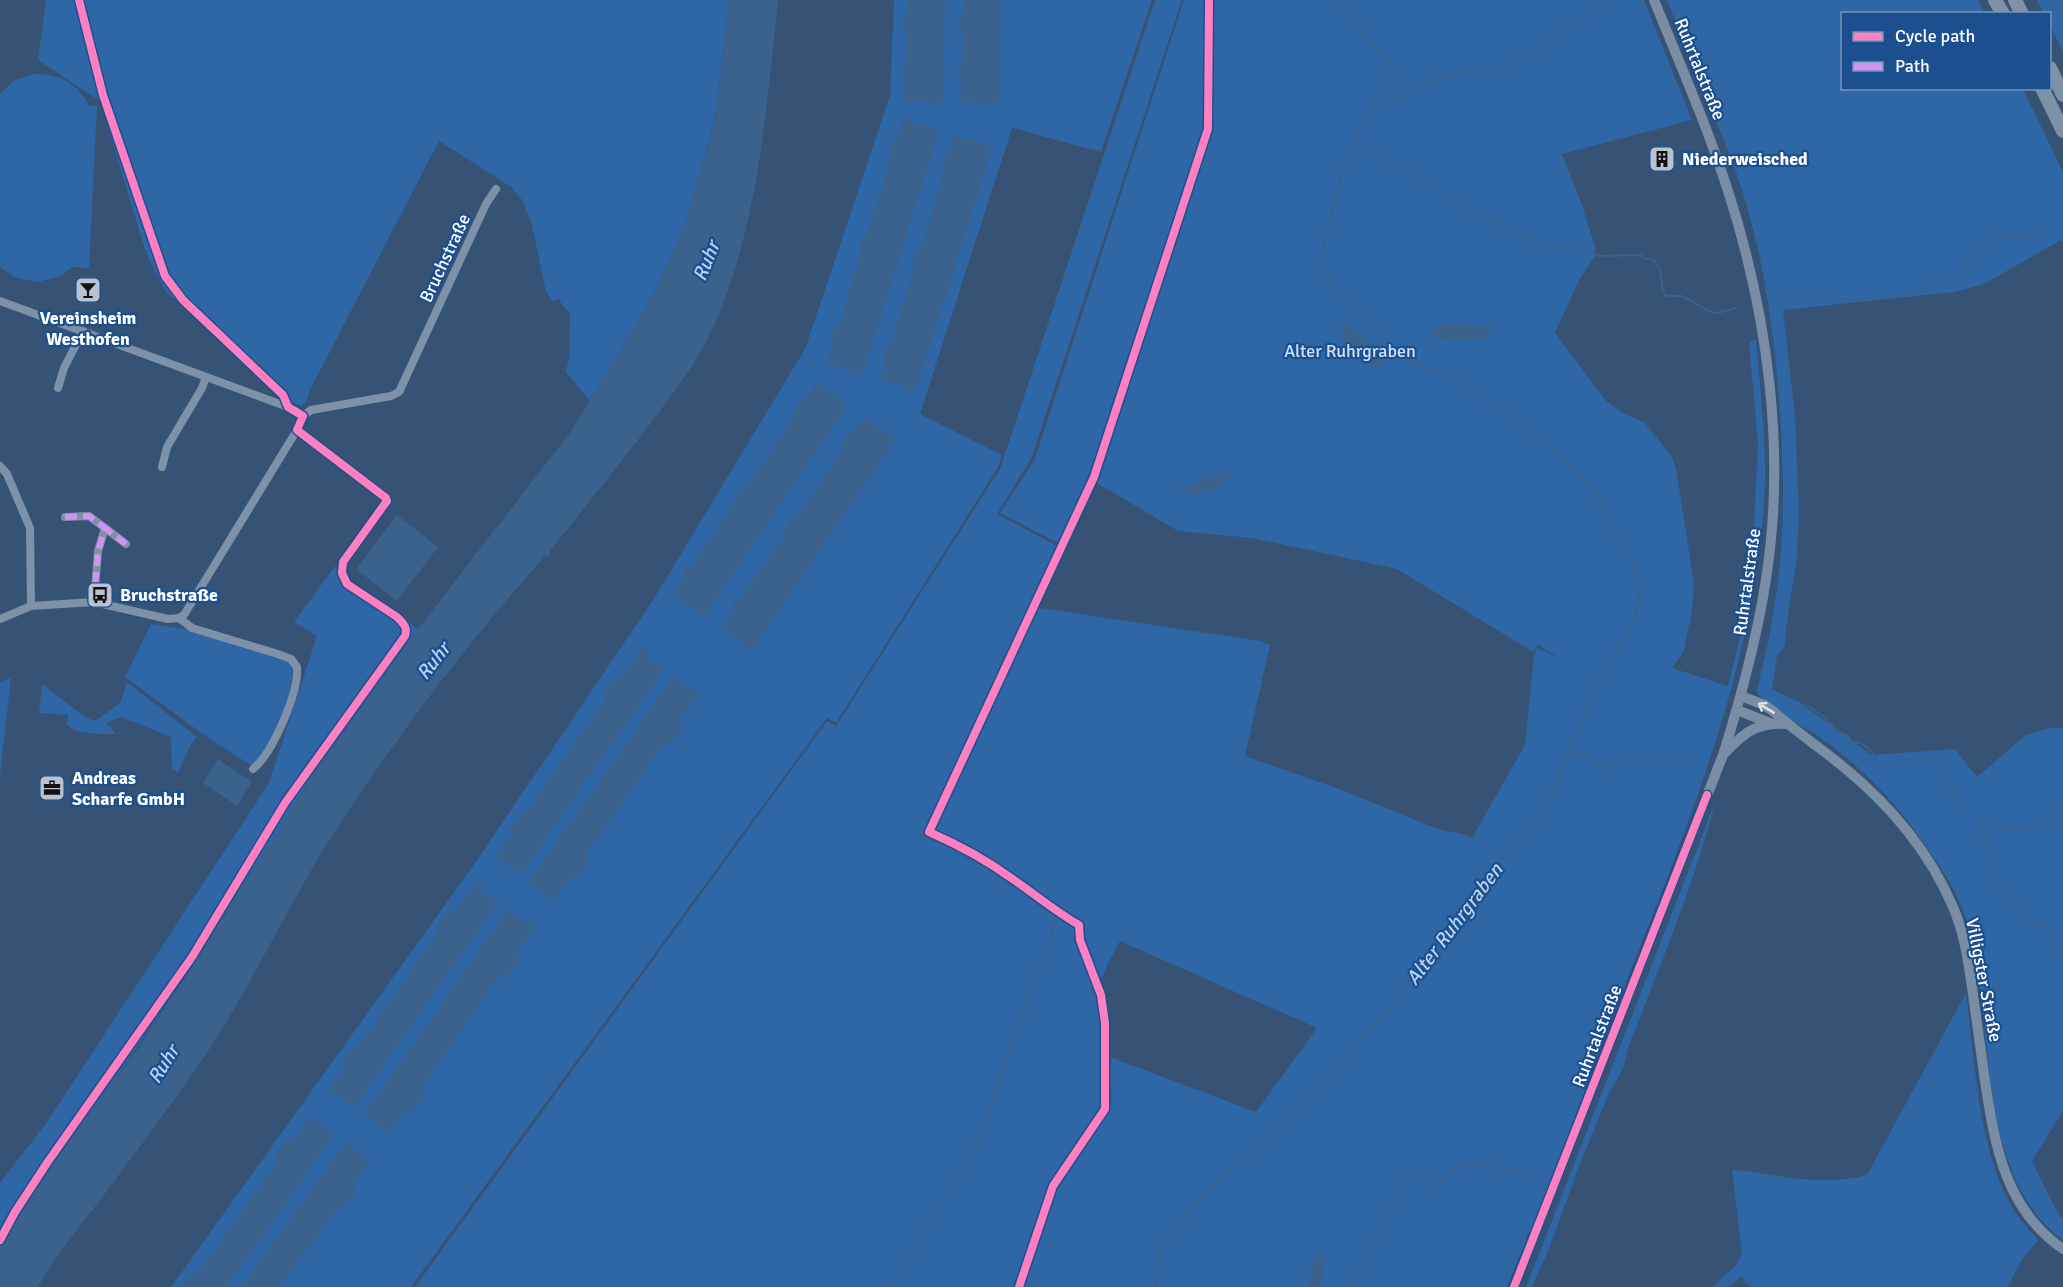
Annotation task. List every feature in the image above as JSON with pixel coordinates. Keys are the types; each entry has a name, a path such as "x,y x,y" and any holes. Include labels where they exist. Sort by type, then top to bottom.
{"highway":[{"path":"2051,72 2063,95"},
{"path":"2043,90 2063,131"}],"main road":[{"name":"Ruhrtalstraße","path":"1514,1287 1723,755 1755,640 1771,540 1773,460 1767,366 1761,321 1729,193 1698,108 1654,0"},
{"name":"Villigster Straße","path":"1741,696 1764,705 1842,765 1882,802 1910,835 1942,886 1953,907 1965,948 1992,1124 2002,1166 2015,1196 2027,1214 2041,1231 2063,1249"},
{"path":"1737,710 1772,723"},
{"path":"1723,755 1742,735 1762,725 1788,724"}],"street":[{"name":"Bruchstraße","path":"303,416 311,410 370,400 399,392 486,204 496,189"},
{"path":"0,301 288,407 303,416 297,430 189,609 179,618 168,619 94,602 31,606 0,619"},
{"path":"58,388 64,368 83,331"},
{"path":"162,467 167,447 202,388 206,377"},
{"path":"0,466 7,474 30,528 31,606"},
{"path":"65,517 90,516 126,544"},
{"path":"94,602 98,551 105,528"},
{"path":"179,618 192,628 278,654 291,659 297,666 294,688 279,731 268,753 253,769"}],"green space":[{"path":"46,0 729,0 716,115 687,221 653,296 590,401 566,372 569,357 570,314 558,299 553,302 546,292 532,225 522,200 511,187 439,141 310,390 306,402 300,406 277,393 233,350 166,292 146,253 100,101 38,60"},
{"path":"894,0 1152,0 1101,152 1012,128 920,414 1002,455 997,469 836,723 827,718 411,1287 171,1287 475,863 653,600 805,349 890,96"},
{"path":"1155,0 1182,0 1032,457 997,514 1061,548 1033,607 1261,641 1270,645 1245,756 1345,791 1435,828 1472,838 1525,745 1534,655 1537,648 1559,658 1538,645 1533,652 1397,569 1252,538 1178,531 1090,479 1060,544 1000,513 1035,459 1184,0 1644,0 1692,120 1562,154 1582,205 1595,247 1595,256 1579,280 1555,333 1606,401 1623,413 1645,423 1672,457 1676,469 1694,583 1692,611 1684,651 1672,668 1728,686 1739,641 1753,544 1758,445 1749,342 1756,339 1764,429 1765,484 1759,556 1746,628 1729,698 1683,835 1540,1210 1527,1235 1524,1250 1507,1287 1024,1287 1057,1189 1109,1111 1111,1103 1110,1057 1256,1112 1317,1028 1120,941 1103,977 1094,978 1101,995 1105,1023 1105,1109 1053,1186 1019,1287 415,1287 827,721 836,726 1000,469"},
{"path":"1667,0 1978,0 1984,12 1841,12 1841,90 2023,90 2063,172 2063,243 2061,240 1984,284 1954,292 1783,310 1795,415 1799,513 1797,557 1785,645 1777,656 1772,689 1801,703 1871,755 1955,749 1977,777 2026,735 2051,728 2063,728 2063,1111 2032,1161 2056,1210 2063,1219 2063,1240 2033,1210 2013,1173 1999,1131 1973,948 1962,908 1951,886 1914,829 1873,782 1842,754 1781,714 1758,694 1779,570 1783,518 1782,439 1772,334 1759,255 1746,203 1721,133"},
{"path":"2037,0 2063,0 2063,52 2051,27 2051,12 2043,12"},
{"path":"33,74 59,77 73,85 89,106 97,106 89,268 72,267 60,276 38,282 16,278 0,267 0,94 13,81"},
{"path":"335,566 351,584 418,629 313,775 207,944 0,1249 0,1183 47,1122 269,783 317,636 294,622"},
{"path":"151,624 190,630 281,658 293,665 290,690 281,719 268,746 252,766 204,735 125,677"},
{"path":"11,677 0,776 0,683"},
{"path":"127,682 197,737 190,746 178,773 172,769 171,737 121,717 106,723 116,734 77,731 67,725 68,715 39,713 42,684 85,717 95,721 120,703"},
{"path":"1716,800 1687,894 1628,1048 1623,1069 1609,1093 1549,1249 1532,1287 1526,1287"},
{"path":"1966,993 1979,1101 1991,1157 2013,1208 2038,1240 2021,1261 2008,1287 1750,1287 1742,1276 1729,1287 1712,1287 1735,1266 1742,1255 1732,1169 1817,1180 1867,1175"}],"water":[{"name":"Ruhr","path":"729,0 778,0 763,133 747,223 736,266 703,348 667,402 550,551 549,556 546,555 488,622 433,691 381,763 332,836 205,1056 61,1251 38,1287 0,1287 0,1249 49,1167 132,1057 207,944 313,775 418,629 572,430 653,296 687,221 716,116"},
{"path":"907,0 945,0 943,102 939,102 939,105 933,105 932,102 905,101 906,83 903,82 904,75 901,75 901,71 904,71 906,63 907,33 904,32 904,25 902,25 904,13 907,13"},
{"path":"963,0 1001,0 999,103 995,103 995,106 988,106 988,103 961,102 961,84 959,76 956,75 962,64 963,34 960,33 960,26 958,26 960,14 963,14"},
{"path":"902,119 939,130 863,374 860,373 859,376 853,374 853,371 827,363 833,345 831,344 833,337 830,336 831,332 834,333 836,326 839,327 862,251 860,249 861,237 864,238 868,232 892,156 889,154 891,148 888,146 889,143 892,144 894,137 897,137"},
{"path":"955,135 992,147 916,391 911,392 905,390 906,387 880,379 886,353 883,352 891,343 915,267 912,266 914,253 917,254 921,248 944,172 942,171 944,164 940,162 942,159 945,160 949,153"},
{"path":"1345,323 1383,357 1384,362 1381,366 1361,358 1346,346 1342,336"},
{"path":"1441,324 1485,326 1492,333 1484,339 1440,340 1434,336 1433,331"},
{"path":"816,383 848,405 704,616 673,594 684,579 682,578 686,571 684,570 686,566 689,568 693,562 695,563 739,497 737,495 742,489 740,488 742,484 745,486 751,481 795,415 793,413 797,402 799,404 804,398 806,399"},
{"path":"864,417 896,439 752,650 749,648 747,650 742,646 743,643 721,628 731,613 734,605 732,603 740,596 742,597 787,531 785,529 790,523 788,521 790,518 793,519 798,515 843,449 841,447 845,436 848,437 852,431 854,432"},
{"path":"1226,472 1233,475 1208,490 1195,493 1179,492 1201,479 1222,475"},
{"path":"397,515 438,547 397,601 356,569"},
{"path":"646,647 650,650 646,656 664,669 521,874 496,856 512,834 508,831 522,811 526,813 606,699 602,696 616,676 621,679"},
{"path":"673,677 693,691 695,689 699,692 679,721 685,725 670,745 664,742 585,856 590,860 576,880 570,876 554,900 529,882"},
{"path":"218,759 252,782 237,806 203,783"},
{"path":"479,880 483,884 479,889 498,902 354,1107 329,1089 345,1067 341,1064 355,1044 359,1046 439,932 435,929 449,909 454,912"},
{"path":"508,910 528,924 530,922 535,925 515,954 520,958 505,978 500,975 420,1089 425,1093 411,1113 406,1109 389,1133 364,1115"},
{"path":"310,1117 334,1134 227,1287 183,1287 193,1273 197,1275 278,1161 274,1158 288,1138 292,1141"},
{"path":"345,1143 370,1160 353,1184 358,1188 344,1208 339,1205 280,1287 242,1287"},
{"path":"1316,1256 1320,1256 1325,1261 1321,1287 1308,1287 1313,1260"}],"waterway":[{"name":"Alter Ruhrgraben","path":"1336,0 1394,69 1347,152 1320,262 1331,282 1358,315 1405,360 1445,375 1525,424 1595,491 1618,540 1631,558 1639,600 1635,619 1600,680 1560,767 1556,785 1541,818 1531,832 1519,845 1507,853 1472,894 1434,944 1394,1003 1359,1042"},
{"path":"1373,105 1378,106 1400,97 1441,77 1478,69 1508,68 1609,0"},
{"path":"1353,141 1472,210 1545,246 1590,251 1599,256 1641,255 1642,258 1654,260 1660,271 1666,296 1682,296 1711,312 1718,313 1736,308"},
{"path":"1783,297 1860,300 1890,297 1957,277 1967,259 1985,242 2001,238 2038,236"},
{"path":"1799,705 1809,706 1838,731 1849,737 1852,742 1866,746 1879,764"},
{"path":"1567,757 1574,753 1590,755 1596,759 1599,766 1608,769 1624,760 1632,763 1642,754 1645,757 1657,758 1661,763 1689,761 1695,752"},
{"path":"1891,762 1903,764 1909,759 1935,762 1936,765 1944,768 1961,808"},
{"path":"1972,817 1985,825 2020,831 2063,813"},
{"path":"1980,823 1991,866 2002,888"},
{"path":"920,835 949,847 978,864"},
{"path":"890,1287 975,1148 1053,930 1053,921 1043,908 988,871"},
{"path":"2008,905 2020,911 2023,923 2051,929 2054,941 2061,947 2063,953"},
{"name":"Alter Ruhrgraben","path":"1155,1287 1161,1251 1199,1200 1308,1097 1353,1050"},
{"path":"1419,1183 1437,1184 1455,1169 1468,1163 1526,1173"},
{"path":"1350,1287 1407,1180"},
{"path":"1743,1281 1752,1287"}],"marked path":[{"path":"65,517 89,516 105,528"},
{"path":"94,602 98,551 105,528 126,544"}],"cycle path":[{"path":"0,1240 47,1163 192,957 285,803 406,633 404,625 397,617 347,584 342,573 343,562 387,501 386,498 297,430 303,416 288,407 283,395 183,300 165,276 103,95 79,0"},
{"path":"1019,1287 1053,1186 1105,1109 1105,1023 1101,995 1080,940 1079,925 994,866 929,832 1094,477 1208,129 1209,0"},
{"path":"1514,1287 1707,795"}],"place":[{"name":"Niederweisched","path":"1662,159"},
{"name":"Vereinsheim Westhofen","path":"88,290"},
{"name":"Bruchstraße","path":"100,595"},
{"name":"Andreas Scharfe GmbH","path":"52,788"}]}
